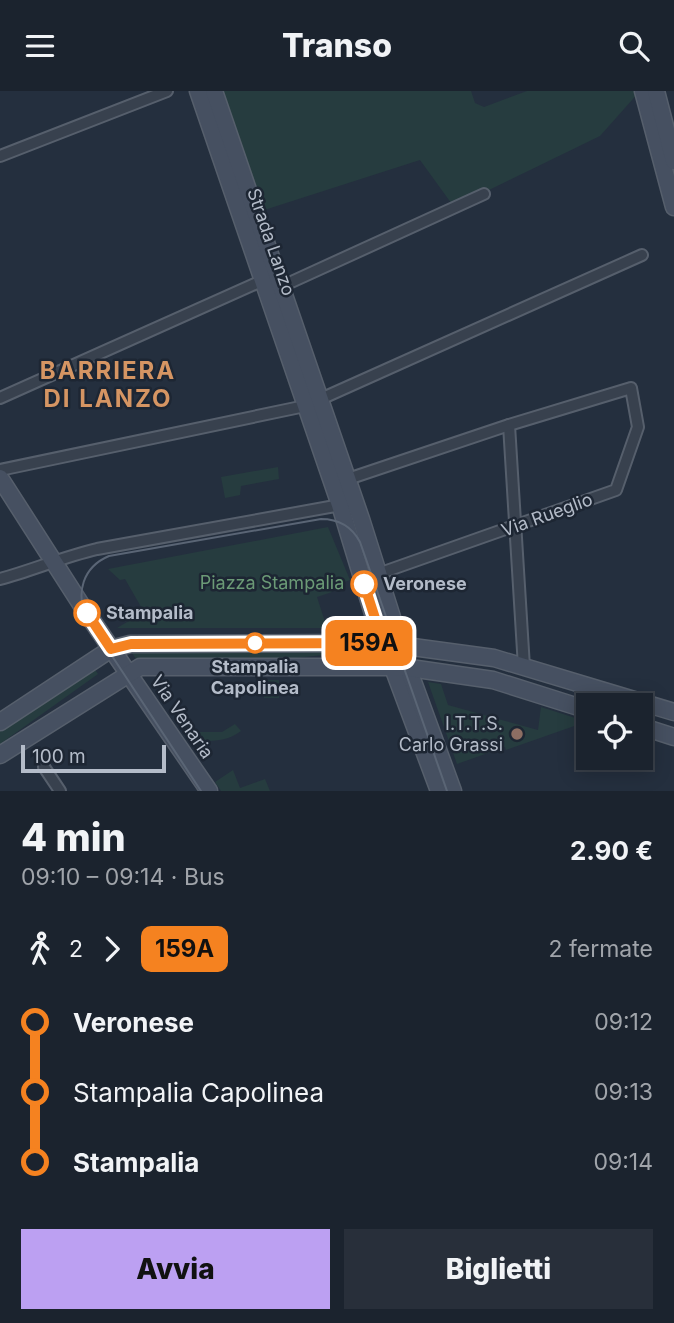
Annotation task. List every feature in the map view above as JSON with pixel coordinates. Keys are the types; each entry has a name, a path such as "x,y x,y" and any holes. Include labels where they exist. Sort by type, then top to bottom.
{"street":[{"path":"0,156 167,91"},
{"name":"Strada Lanzo","path":"198,91 272,283"},
{"name":"Strada Lanzo","path":"214,91 272,283 347,503"},
{"path":"643,91 674,207"},
{"path":"656,91 674,160"},
{"path":"0,398 484,194"},
{"path":"0,470 313,403 642,255"},
{"name":"Via Rueglio","path":"378,574 616,490 638,428 631,388 509,425"},
{"path":"340,481 509,425 524,667"},
{"name":"Via Venaria","path":"0,478 5,493 209,791"},
{"path":"0,579 97,549 347,503"},
{"path":"347,503 378,574 402,646 441,790"},
{"path":"347,503 383,643 441,790"},
{"path":"0,722 111,649 131,644 383,643 494,658 607,693"},
{"path":"0,755 140,667 392,666 493,680 576,706"},
{"path":"653,704 674,702"},
{"path":"653,707 674,712"},
{"path":"653,730 674,737"},
{"path":"44,767 60,791"}],"green space":[{"path":"221,91 471,91 475,103 484,107 527,91 640,91 600,136 454,207 420,160 255,213"},
{"path":"278,467 279,479 241,486 240,495 225,498 221,477"},
{"name":"Piazza Stampalia","path":"328,527 350,580 331,587 332,592 317,597 327,628 117,628 144,612 125,579 120,580 108,569"},
{"path":"223,648 380,651 375,655 323,655 288,659 136,659 132,653 192,653"},
{"path":"94,668 98,674 0,744 0,729"},
{"path":"264,680 279,680 279,698 264,698"},
{"path":"428,682 441,684 448,705 538,730 541,707 576,718 576,725 457,764"},
{"path":"235,724 241,731 216,741 189,741 182,729 222,732"},
{"path":"233,770 240,788 265,779 270,791 221,791 215,782"}],"tram line":[{"path":"201,791 87,618 82,599 87,574 109,556 321,519 344,525 360,542 447,791"}],"bus line":[{"name":"159A","path":"87,613 111,649 131,644 383,643 364,584"}],"place":[{"name":"Veronese","path":"364,584"},
{"name":"Stampalia","path":"87,613"},
{"name":"Stampalia Capolinea","path":"255,643"},
{"name":"I.T.T.S. Carlo Grassi","path":"517,734"}],"district":[{"name":"BARRIERA DI LANZO","path":"108,385"}]}
